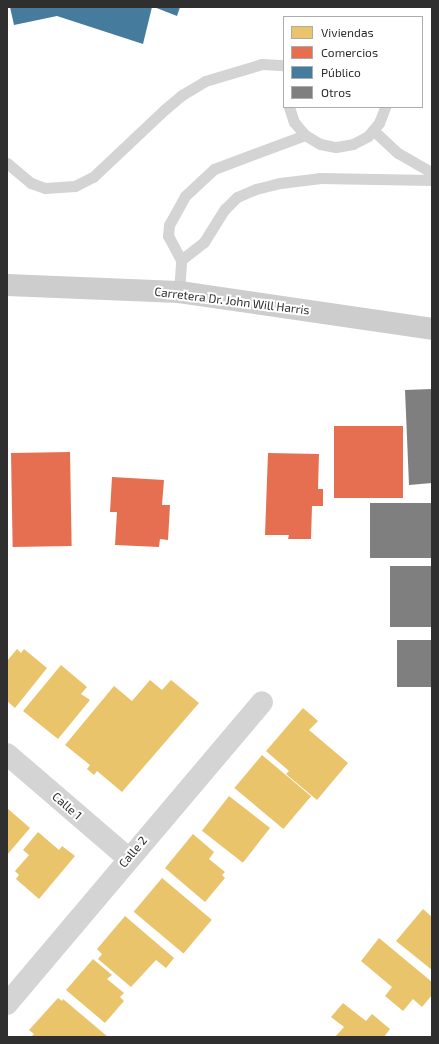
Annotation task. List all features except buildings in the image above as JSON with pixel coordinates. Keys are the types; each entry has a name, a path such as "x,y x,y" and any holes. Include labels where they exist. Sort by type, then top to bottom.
{"street":[{"name":"Carretera Dr. John Will Harris","path":"7,285 179,292 432,329"},
{"name":"Calle 2","path":"7,1004 128,858 262,702"},
{"name":"Calle 1","path":"7,754 128,858"}],"lane":[{"path":"7,163 31,182 45,188 75,186 94,177 164,110 182,95 205,81 262,64 283,65"},
{"path":"289,108 294,122 305,135 320,144 336,147 353,144 373,130 379,123 385,108"},
{"path":"373,130 398,153 432,173"},
{"path":"179,292 181,260 168,236 169,225 186,196 200,180 214,169 233,160 305,135"},
{"path":"181,260 204,242 225,209 238,197 256,189 280,182 319,178 432,180"}]}
